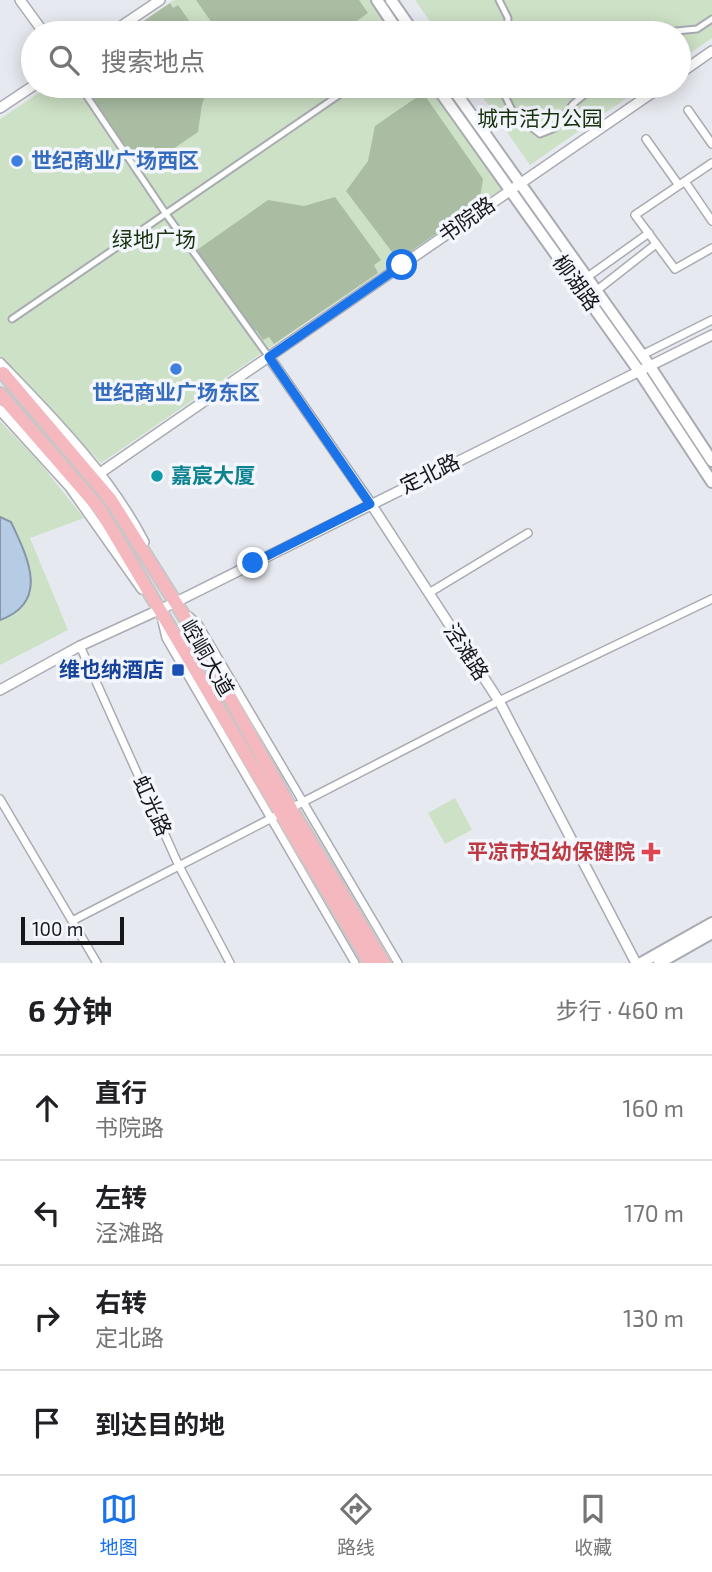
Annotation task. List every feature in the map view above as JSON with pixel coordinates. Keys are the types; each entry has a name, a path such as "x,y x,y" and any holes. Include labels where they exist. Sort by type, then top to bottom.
{"main road":[{"path":"377,0 391,21"},
{"path":"391,0 406,21"},
{"name":"柳湖路","path":"445,98 596,291 642,355 644,368 712,482"},
{"name":"柳湖路","path":"458,98 514,188 712,461"},
{"name":"崆峒大道","path":"1,368 111,500 174,603 281,814 384,963"},
{"name":"崆峒大道","path":"0,394 99,508 370,963"},
{"path":"639,963 712,923"},
{"path":"659,963 712,933"}],"street":[{"path":"20,0 35,21"},
{"path":"129,21 160,0"},
{"path":"499,0 508,21"},
{"path":"691,30 697,29 712,19"},
{"path":"691,66 712,51"},
{"path":"0,108 21,94"},
{"path":"88,98 166,214 269,357"},
{"path":"12,319 335,98"},
{"path":"506,98 514,114 540,134 555,128 580,98"},
{"name":"书院路","path":"100,473 645,98"},
{"path":"688,110 712,144"},
{"path":"646,139 712,221"},
{"path":"712,163 635,215 675,269 712,248"},
{"path":"586,278 649,233"},
{"path":"596,291 656,244"},
{"path":"642,355 712,320"},
{"name":"定北路","path":"0,690 80,646 160,610 712,335"},
{"name":"泾滩路","path":"269,357 370,504 499,702 639,963"},
{"path":"1,368 62,428 100,473 133,521 174,603 198,624 398,963"},
{"path":"0,410 69,487 131,577 160,610"},
{"path":"429,593 528,533"},
{"path":"72,921 499,702 712,599"},
{"name":"虹光路","path":"80,646 179,866 230,963"},
{"path":"0,799 96,963"},
{"path":"281,814 355,963"}],"green space":[{"path":"174,0 372,0 387,21 143,21"},
{"path":"196,0 359,0 368,13 357,21 211,21"},
{"path":"415,0 712,0 712,38 691,53 691,21 430,21"},
{"path":"170,3 173,8 178,5 189,21 144,21"},
{"name":"绿地广场","path":"31,98 439,98 502,189 101,463 0,356 0,119"},
{"path":"88,98 204,98 198,132 139,172"},
{"path":"416,98 426,98 483,179 479,204 404,256 398,249 392,252 346,191 368,161 375,126"},
{"name":"城市活力公园","path":"483,98 627,98 530,165"},
{"path":"335,197 381,260 374,265 378,273 274,344 269,337 263,340 256,330 252,332 194,252 268,200 304,206"},
{"path":"0,421 39,462 84,518 30,538 68,630 0,665"},
{"path":"455,798 472,830 445,844 428,813"}],"water":[{"path":"0,517 11,522 31,578 30,591 25,602 16,612 0,620"}],"place":[{"name":"世纪商业广场西区","path":"17,161"},
{"name":"世纪商业广场东区","path":"176,369"},
{"name":"嘉宸大厦","path":"157,476"},
{"name":"维也纳酒店","path":"178,670"},
{"name":"平凉市妇幼保健院","path":"651,852"}],"route":[{"path":"253,563 370,504 269,357 402,265"}]}
